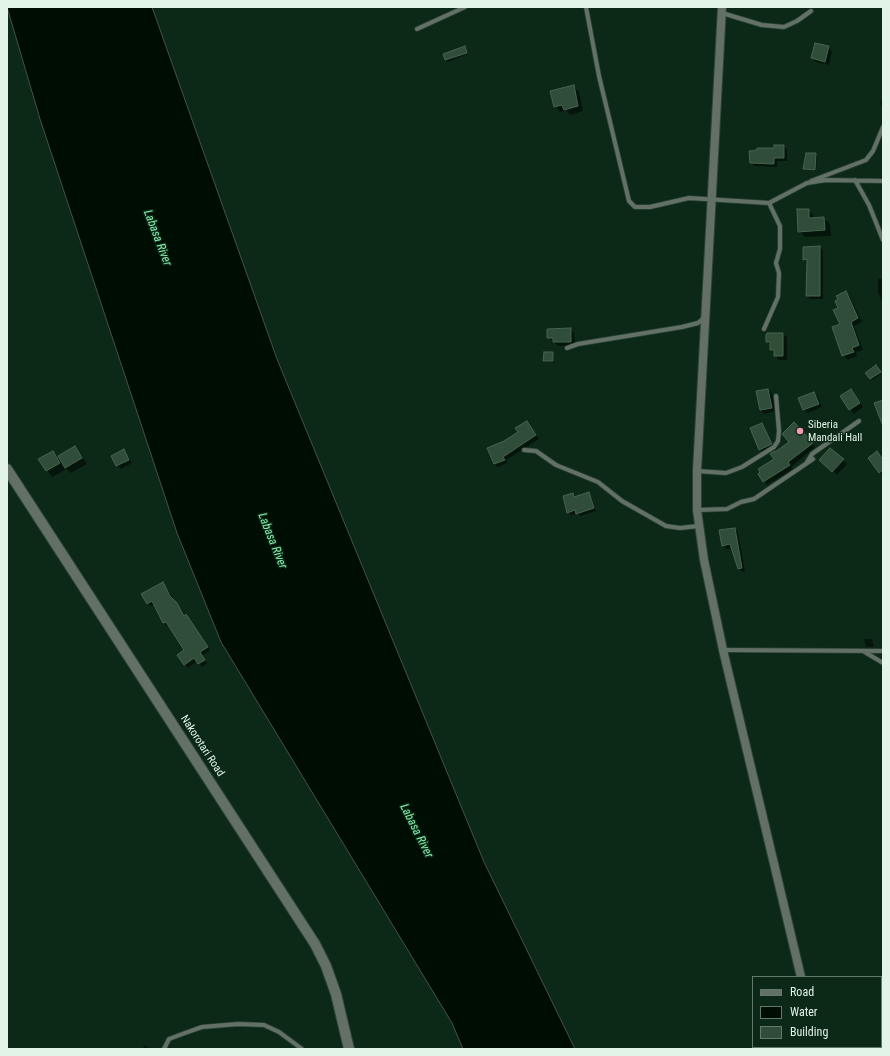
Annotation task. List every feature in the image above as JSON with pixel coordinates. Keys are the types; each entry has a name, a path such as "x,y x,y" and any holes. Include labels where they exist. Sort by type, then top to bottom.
{"street":[{"path":"722,10 696,471 698,526 723,650 801,976"},
{"name":"Nakorotari Road","path":"7,469 315,944 326,966 336,994 349,1049"}],"lane":[{"path":"417,29 465,7"},
{"path":"586,7 628,201 635,207 650,207 689,198 769,202 822,176 866,160 873,151 883,127"},
{"path":"722,10 762,25 784,27 797,22 811,10"},
{"path":"807,183 826,180 883,181"},
{"path":"854,180 869,205 883,240"},
{"path":"764,329 778,298 779,272 776,263 780,248 780,226 769,202"},
{"path":"567,348 578,344 682,327 698,323 705,317"},
{"path":"696,471 726,473 742,467 774,447 778,441 779,431 776,396"},
{"path":"807,462 812,454 859,421"},
{"path":"524,450 536,451 556,465 598,482 622,501 666,526 698,526"},
{"path":"697,510 727,509 741,502 754,499 813,459"},
{"path":"723,650 883,651"},
{"path":"862,651 883,663"},
{"path":"164,1049 169,1039 202,1027 238,1024 264,1025 279,1032 302,1049"}],"water":[{"name":"Labasa River","path":"7,7 152,7 277,359 484,862 575,1049 463,1049 452,1023 221,642 177,533 40,119"}],"building":[{"path":"815,43 829,46 825,62 811,58"},
{"path":"465,46 467,53 445,60 443,54"},
{"path":"574,85 578,106 564,110 562,105 554,107 550,91"},
{"path":"774,145 784,145 784,158 774,158 774,164 750,163 749,151 757,150 757,148 774,148"},
{"path":"806,153 816,153 815,170 803,169"},
{"path":"797,209 809,209 809,218 824,217 825,230 798,232"},
{"path":"820,246 820,296 806,296 807,259 803,260 803,247"},
{"path":"846,291 858,318 851,322 859,345 852,348 854,352 842,356 832,327 840,324 833,310 838,308 835,301 838,299 836,296"},
{"path":"571,328 571,342 553,342 553,338 547,338 547,329"},
{"path":"783,333 783,356 774,356 774,350 770,350 770,342 766,342 766,334"},
{"path":"544,352 553,352 553,361 543,361"},
{"path":"876,365 881,372 870,379 865,373"},
{"path":"768,389 772,408 760,410 756,391"},
{"path":"851,389 860,403 849,410 840,396"},
{"path":"814,392 819,404 803,410 798,398"},
{"path":"883,400 883,426 874,403"},
{"path":"527,421 536,435 503,457 505,460 494,464 487,448 504,441 518,432 515,428"},
{"path":"794,422 813,443 788,462 790,465 763,482 758,474 760,472 758,469 774,459 770,454 789,442 782,434"},
{"path":"762,423 772,444 759,450 750,428"},
{"path":"75,446 82,458 65,468 58,456"},
{"path":"830,448 844,459 832,472 819,460"},
{"path":"124,449 129,460 116,466 111,456"},
{"path":"53,451 60,463 46,471 38,459"},
{"path":"877,451 883,460 883,470 879,473 868,458"},
{"path":"589,492 594,508 576,514 575,510 567,513 563,496 573,493 574,497"},
{"path":"735,528 742,568 738,569 730,544 722,546 719,530"},
{"path":"163,582 170,596 177,603 184,616 186,614 208,647 200,652 205,660 198,664 194,658 184,665 177,655 184,650 166,622 163,623 152,601 147,604 141,594"}],"place":[{"name":"Siberia Mandali Hall","path":"800,431"}]}
